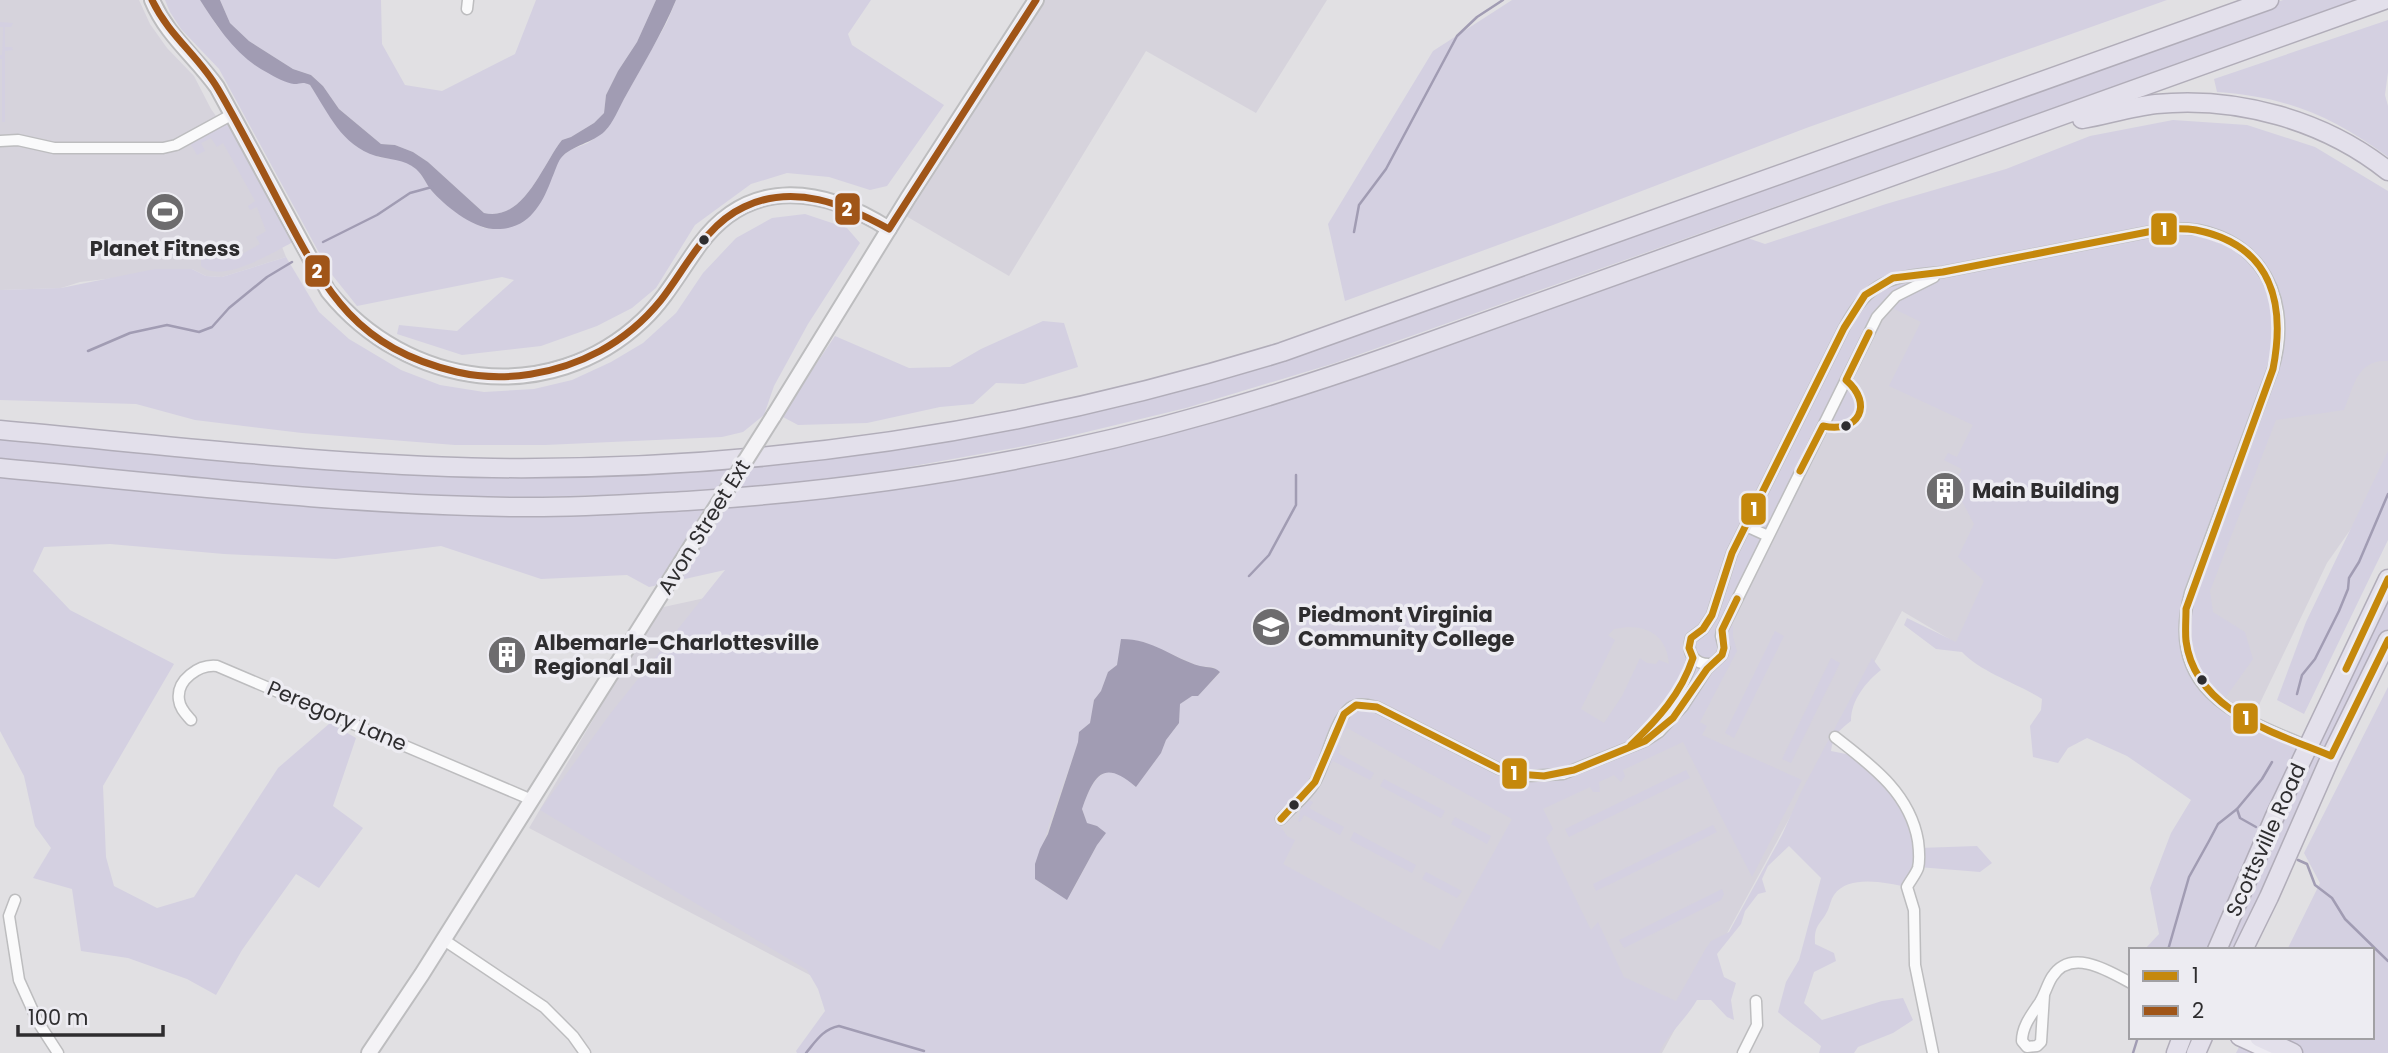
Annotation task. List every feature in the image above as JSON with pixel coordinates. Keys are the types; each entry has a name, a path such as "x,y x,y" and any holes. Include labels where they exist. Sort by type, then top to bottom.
{"highway":[{"path":"2233,13 2261,0"},
{"path":"0,430 411,465 588,467 657,465 799,453 889,442 996,424 1119,397 1282,352 2269,0"},
{"path":"0,468 304,497 404,504 519,507 607,506 771,496 1004,462 1137,433 1295,388 2385,0"},
{"path":"2033,126 2153,104 2225,105 2277,115 2307,125 2359,151 2388,171"},
{"name":"Scottsville Road","path":"2218,948 2275,816 2388,579"},
{"name":"Scottsville Road","path":"2244,948 2270,897 2331,756 2388,640"},
{"path":"2250,948 2270,897"},
{"path":"2263,1039 2294,1053"}],"main road":[{"path":"152,0 167,29 212,80 314,269 336,301 362,326 393,348 430,365 470,375 509,377 544,372 577,362 604,349 626,334 655,307 713,229 737,211 764,199 801,194 830,199 889,229"},
{"name":"Avon Street Ext","path":"369,1053 444,940 889,229 1036,0"},
{"path":"2243,1039 2274,1053"}],"street":[{"path":"0,141 18,140 54,148 163,148 176,145 231,115"},
{"path":"1711,664 1699,663 1693,658 1689,649 1691,638 1703,629 1718,602 1727,566 1746,526 1855,308 1870,291 1893,278 1943,272 2163,229 2187,228 2212,233 2234,244 2246,252 2262,270 2269,280 2278,305 2281,335 2279,348 2190,593 2186,609 2185,637 2189,660 2221,704 2248,720 2331,756"},
{"path":"1281,819 1308,793 1315,782 1327,748 1346,713 1355,706 1377,707 1499,769 1529,776 1574,770 1645,741 1673,718 1711,664 1720,659 1724,651 1722,630 1881,311 1901,292 1943,272"},
{"path":"1746,526 1768,536"},
{"path":"1703,629 1715,631 1721,636"},
{"path":"1631,745 1673,702 1687,678 1693,658"},
{"name":"Peregory Lane","path":"191,720 180,704 179,692 182,685 195,670 210,665 218,666 532,800"},
{"path":"1835,737 1881,775 1898,794 1907,808 1916,832 1918,867 1907,887 1914,910 1915,965 1933,1053"},
{"path":"15,900 9,916 19,980 38,1022 58,1053"},
{"path":"444,940 544,1007 573,1036 585,1053"},
{"path":"2044,995 2041,1042 2037,1046 2027,1047 2022,1041 2024,1026 2057,971 2078,963 2096,965 2129,982"},
{"path":"1743,1053 1757,1025 1756,1001"}],"shaded area":[{"path":"0,0 139,0 150,24 167,48 194,76 211,109 231,137 261,193 286,257 222,277 206,276 192,269 80,282 61,288 0,290"},
{"path":"165,0 200,0 219,29 310,85 378,157 405,161 418,170 431,190 460,215 484,228 497,229 559,159 607,129 667,22 676,0 871,0 848,34 852,45 944,105 887,186 870,190 829,177 787,173 751,184 695,225 656,288 632,308 597,326 541,346 462,355 397,334 399,325 457,331 514,280 502,277 357,306 329,271 219,69 181,29"},
{"path":"200,0 220,0 230,23 249,41 293,69 311,75 323,86 339,109 381,144 395,145 413,152 428,162 484,213 498,213 510,209 521,200 562,140 594,123 604,113 606,95 637,42 656,0 676,0 608,128 561,158 543,198 532,214 516,226 493,229 467,220 451,209 431,190 416,169 402,162 376,156 354,144 337,127 310,85 284,81 257,67 238,51"},
{"path":"220,0 381,0 382,44 405,85 442,91 515,54 536,0 656,0 637,42 606,95 604,113 594,123 562,140 521,200 510,209 498,213 484,213 428,162 395,145 381,144 339,109 323,86 311,75 293,69 249,41 230,23"},
{"path":"1035,0 1327,0 1256,113 1146,51 1009,276 899,212"},
{"path":"1512,0 2167,0 1809,127 1345,301 1328,224 1433,51"},
{"path":"2283,0 2357,0 1335,363 1186,408 1041,443 880,472 790,484 538,497 437,496 322,489 0,460 0,434 272,459 701,467 1163,391"},
{"path":"2388,20 2385,95 2388,106 2388,157 2347,130 2308,111 2266,99 2217,92 2214,79"},
{"path":"0,22 13,23 11,27 5,27 5,47 12,47 13,50 5,51 5,122 2,122 0,55 3,27 0,27"},
{"path":"231,115 298,239 250,264 236,269 210,271 201,266 201,252 211,252 214,258 229,258 229,251 232,250 237,257 260,244 256,237 266,231 257,207 250,210 248,206 255,201 223,143 217,147 211,138 201,143 205,151 197,155 187,138"},
{"name":"Piedmont Virginia Community College","path":"2173,120 2247,125 2315,147 2388,191 2388,361 2369,364 2363,369 2354,383 2344,410 2276,420 2210,591 2213,612 2245,632 2253,659 2221,704 2309,746 2388,579 2388,640 2244,948 2146,948 2159,934 2150,888 2171,833 2191,800 2127,756 2087,738 2068,748 2058,763 2033,757 2030,726 2041,710 2042,699 1990,672 1962,652 1936,649 1904,625 1907,618 1956,642 1984,581 1958,557 1974,524 1954,486 1962,469 1944,460 1948,453 1957,457 1973,425 1889,386 1921,322 1886,305 1846,379 1860,397 1858,415 1845,427 1835,429 1823,426 1726,622 1733,626 1737,651 1700,722 1707,726 1702,735 1802,780 1752,877 1683,742 1623,770 1625,776 1621,782 1614,775 1599,782 1600,792 1593,792 1590,787 1543,809 1553,829 1546,838 1591,930 1598,922 1624,977 1676,1001 1711,941 1729,932 1782,835 1801,792 1872,658 1881,670 1860,692 1851,721 1837,734 1831,751 1861,757 1898,794 1919,848 1977,846 1992,863 1980,872 1918,867 1907,887 1879,882 1858,882 1841,888 1834,895 1817,929 1815,944 1834,953 1836,961 1814,972 1804,1003 1822,1020 1882,1001 1903,998 1913,1020 1893,1033 1858,1047 1854,1053 1819,1053 1821,1046 1778,1012 1786,982 1799,960 1821,878 1789,846 1768,866 1762,879 1766,892 1758,894 1745,911 1741,924 1717,954 1724,977 1736,983 1731,1000 1734,1020 1727,1017 1711,1000 1697,1000 1659,1053 797,1053 825,1011 818,989 807,970 540,810 610,714 725,570 649,587 627,575 541,579 441,546 336,559 224,554 110,544 44,547 33,571 70,610 174,664 103,786 106,857 114,886 157,908 194,897 278,768 330,723 356,738 333,806 363,828 319,888 296,874 242,950 216,995 187,979 128,958 81,951 72,889 33,878 51,848 35,826 24,776 0,731 0,468 404,504 771,496 1137,433 1733,233 1765,244 1886,204 2006,169 2090,136","holes":["1637,628 1657,636 1665,648 1669,664 1659,660 1656,664 1647,663 1640,658 1622,696 1604,723 1581,709 1615,640 1608,635 1614,629","1121,639 1144,642 1199,666 1214,667 1220,673 1198,696 1192,696 1180,704 1179,723 1136,787 1115,772 1108,772 1096,780 1082,808 1087,823 1097,826 1105,833 1072,892 1054,892 1035,879 1043,845 1079,732 1090,723 1094,700 1101,691 1108,672 1117,665","1347,728 1512,819 1440,950 1283,864 1295,840 1287,836 1277,821"]},
{"path":"805,214 847,228 860,243 808,324 774,386 764,415 743,432 722,437 545,445 455,445 302,433 195,420 136,404 0,400 0,290 61,288 155,269 192,269 206,276 222,277 286,257 319,312 349,339 401,370 440,385 484,392 534,389 572,380 643,343 676,313 703,273 736,238 772,218"},
{"name":"Piedmont Virginia Community College","path":"1744,280 2388,319 2388,476 2327,563 2248,728 1956,643 1902,611 1662,1053 959,1053 529,828 659,608 705,598"},
{"path":"1043,321 1064,323 1078,367 1024,384 996,383 973,404 940,407 867,423 798,425 781,416 835,336 909,368 950,367 981,349"},
{"path":"2388,451 2388,540 2304,714 2277,700 2306,622"},
{"path":"1775,631 1784,636 1734,738 1725,733"},
{"path":"1121,639 1153,645 1190,663 1220,672 1198,696 1192,696 1180,704 1179,723 1136,787 1125,778 1108,772 1096,779 1082,809 1087,823 1106,833 1067,900 1035,879 1035,864 1048,834 1079,732 1090,723 1094,700 1101,691 1108,672 1117,665"},
{"path":"1831,658 1840,663 1791,763 1782,759"},
{"path":"2388,687 2388,1053 2236,1053 2243,1039 2374,1039 2374,948 2288,948 2320,883 2304,853"},
{"path":"1338,745 1341,747 1338,753 1374,773 1370,780 1333,761 1328,767 1328,759"},
{"path":"1686,770 1690,778 1569,837 1565,829"},
{"path":"1384,779 1445,811 1441,818 1380,786"},
{"path":"1309,800 1313,802 1309,808 1344,827 1340,835 1304,815 1300,822 1298,821 1301,807"},
{"path":"1455,817 1491,836 1487,844 1451,824"},
{"path":"1713,825 1717,832 1596,891 1593,884"},
{"path":"1354,832 1416,865 1412,873 1350,840"},
{"path":"1426,872 1462,891 1457,898 1422,879"},
{"path":"1722,889 1724,894 1721,900 1624,948 1619,940"}],"waterway":[{"path":"1354,232 1359,205 1386,169 1457,36 1477,17 1503,0"},
{"path":"323,242 377,215 410,193 432,187"},
{"path":"88,351 130,333 167,325 199,332 212,327 229,308 267,277 292,262"},
{"path":"1249,576 1269,555 1296,505 1296,475"},
{"path":"2297,694 2302,675 2315,659 2339,611 2348,589 2349,578 2359,562 2388,494"},
{"path":"2169,948 2189,877 2218,824 2237,809 2262,779 2272,762"},
{"path":"2237,809 2240,818 2256,827"},
{"path":"2298,860 2307,864 2315,885 2332,898 2345,919 2388,961"},
{"path":"806,1053 824,1033 839,1026 924,1051"},
{"path":"2133,1053 2137,1039"}],"transit line":[{"name":"2","path":"152,0 167,24 218,89 299,240 331,292 349,314 394,348 423,362 457,372 494,377 530,374 566,366 617,340 654,308 707,236 730,215 744,207 763,200 800,197 837,205 889,229 1036,0"},
{"name":"1","path":"1631,745 1659,716 1682,683 1693,658 1689,648 1691,638 1703,629 1712,615 1732,553 1844,328 1865,295 1893,278 1943,272 2163,229 2196,230 2221,238 2242,249 2257,263 2268,280 2277,321 2273,369 2186,609 2186,641 2193,665 2205,685 2221,702 2241,716 2331,756 2388,640"},
{"name":"1","path":"1800,471 1823,426 1846,426 1858,415 1861,407 1859,398 1846,380 1869,333"},
{"name":"1","path":"2346,669 2388,579"},
{"name":"1","path":"1281,819 1315,782 1344,714 1356,705 1377,707 1499,769 1517,774 1544,776 1574,770 1645,741 1673,718 1707,669 1722,655 1722,630 1737,599"}],"place":[{"name":"Planet Fitness","path":"165,212"},
{"name":"Main Building","path":"1945,491"},
{"name":"Piedmont Virginia Community College","path":"1271,627"},
{"name":"Albemarle-Charlottesville Regional Jail","path":"507,655"}]}
